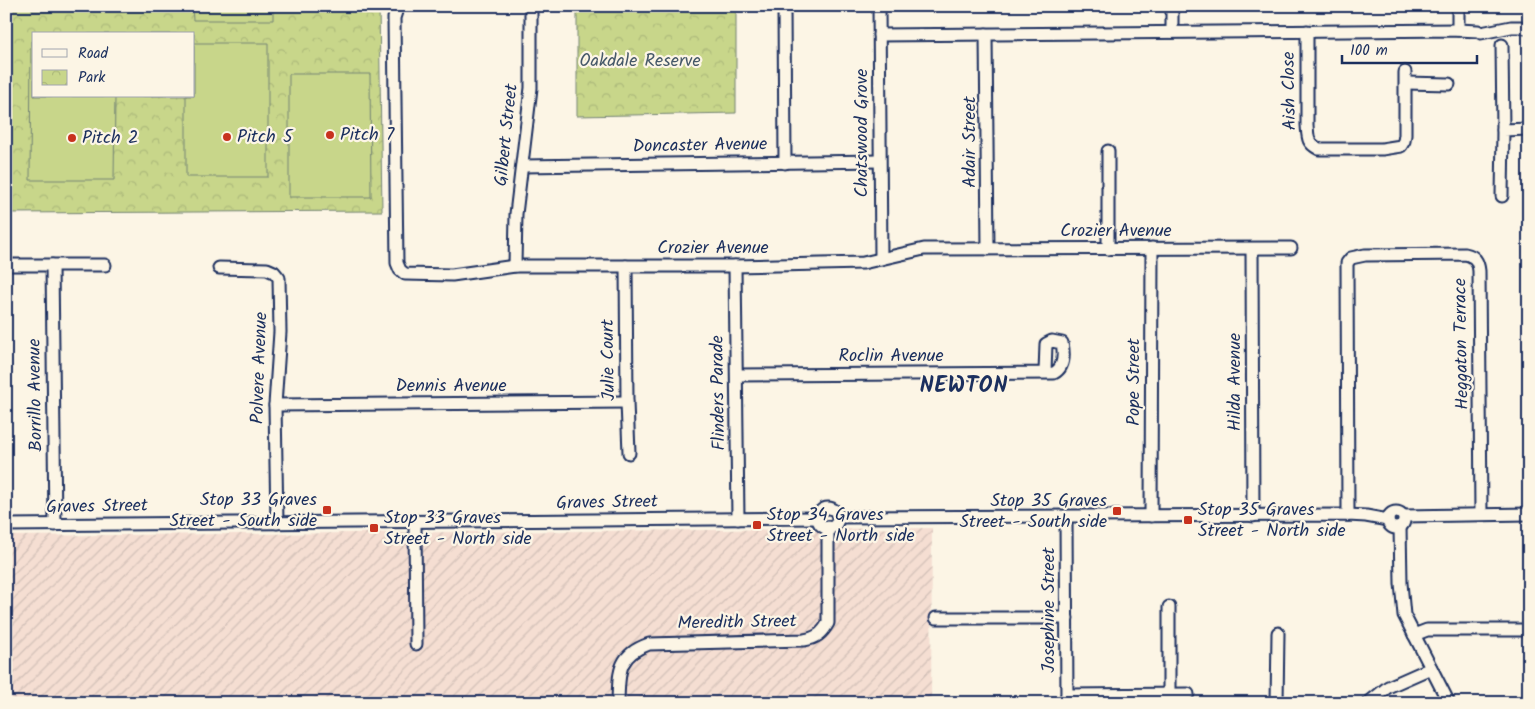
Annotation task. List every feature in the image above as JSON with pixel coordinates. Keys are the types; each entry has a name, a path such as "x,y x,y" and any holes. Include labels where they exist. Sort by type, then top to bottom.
{"street":[{"name":"Crozier Avenue","path":"398,6 394,18 398,263 400,270 405,274 452,275 515,266 734,266 863,263 924,249 1291,248"},
{"name":"Gilbert Street","path":"515,266 516,214 531,88 531,6"},
{"path":"784,6 785,163"},
{"name":"Chatswood Grove","path":"879,6 881,259"},
{"path":"1172,6 1172,32"},
{"path":"1458,6 1458,30"},
{"path":"879,35 1458,30 1478,31 1481,33 1511,27 1529,29"},
{"name":"Aish Close","path":"1307,31 1308,140 1319,149 1382,149 1400,146 1404,141 1405,135 1405,78 1449,84"},
{"name":"Adair Street","path":"986,34 988,249"},
{"path":"1502,45 1502,196"},
{"path":"1503,130 1529,129"},
{"path":"1108,151 1108,249"},
{"name":"Doncaster Avenue","path":"522,166 879,161"},
{"name":"Pope Street","path":"1151,516 1152,248"},
{"name":"Hilda Avenue","path":"1252,249 1253,516"},
{"name":"Heggaton Terrace","path":"1348,515 1347,263 1351,258 1365,255 1465,254 1472,256 1477,261 1479,271 1481,514"},
{"path":"6,265 104,265"},
{"name":"Borrillo Avenue","path":"52,265 55,525"},
{"name":"Julie Court","path":"626,266 629,453"},
{"name":"Flinders Parade","path":"734,266 738,519"},
{"name":"Polvere Avenue","path":"219,268 267,269 274,272 279,278 280,332 275,405 277,523"},
{"name":"Roclin Avenue","path":"737,375 1045,372"},
{"name":"Dennis Avenue","path":"275,405 627,402"},
{"path":"827,508 833,509 838,517 834,526 828,527 822,525 818,518 821,511 827,508"},
{"path":"838,517 1348,515 1388,520 1389,516 1394,512 1400,512 1402,522 1402,607 1404,615 1449,703"},
{"path":"1402,522 1481,514 1529,514"},
{"name":"Josephine Street","path":"1066,517 1067,699"},
{"name":"Graves Street","path":"6,526 818,518"},
{"path":"415,522 416,644"},
{"name":"Meredith Street","path":"618,703 621,666 626,657 649,644 804,640 813,638 824,630 828,623 828,527"},
{"path":"1169,607 1169,694"},
{"path":"936,618 1067,618"},
{"path":"1414,635 1427,630 1529,630"},
{"path":"1277,703 1278,633"},
{"path":"1368,703 1388,687 1431,668"},
{"path":"1067,699 1188,694"}],"shaded area":[{"path":"932,528 931,703 6,703 6,536"}],"green space":[{"path":"6,6 379,6 382,211 6,213"},
{"path":"32,6 113,6 113,10 32,11"},
{"path":"192,6 273,6 273,20 193,20"},
{"path":"294,6 362,6 362,8 294,9"},
{"name":"Oakdale Reserve","path":"577,6 736,6 736,113 577,116"},
{"name":"Pitch 2","path":"32,41 32,98 115,98 114,180 30,180"},
{"name":"Pitch 5","path":"195,43 268,43 268,177 186,177 186,98 195,98"},
{"name":"Pitch 7","path":"289,74 370,74 371,197 289,197"}],"place":[{"name":"Pitch 7","path":"330,135"},
{"name":"Pitch 5","path":"227,137"},
{"name":"Pitch 2","path":"72,138"},
{"name":"Stop 33 Graves Street - South side","path":"327,510"},
{"name":"Stop 35 Graves Street - South side","path":"1117,511"},
{"name":"Stop 35 Graves Street - North side","path":"1188,520"},
{"name":"Stop 34 Graves Street - North side","path":"757,525"},
{"name":"Stop 33 Graves Street - North side","path":"374,528"}],"district":[{"name":"NEWTON","path":"964,386"}]}
